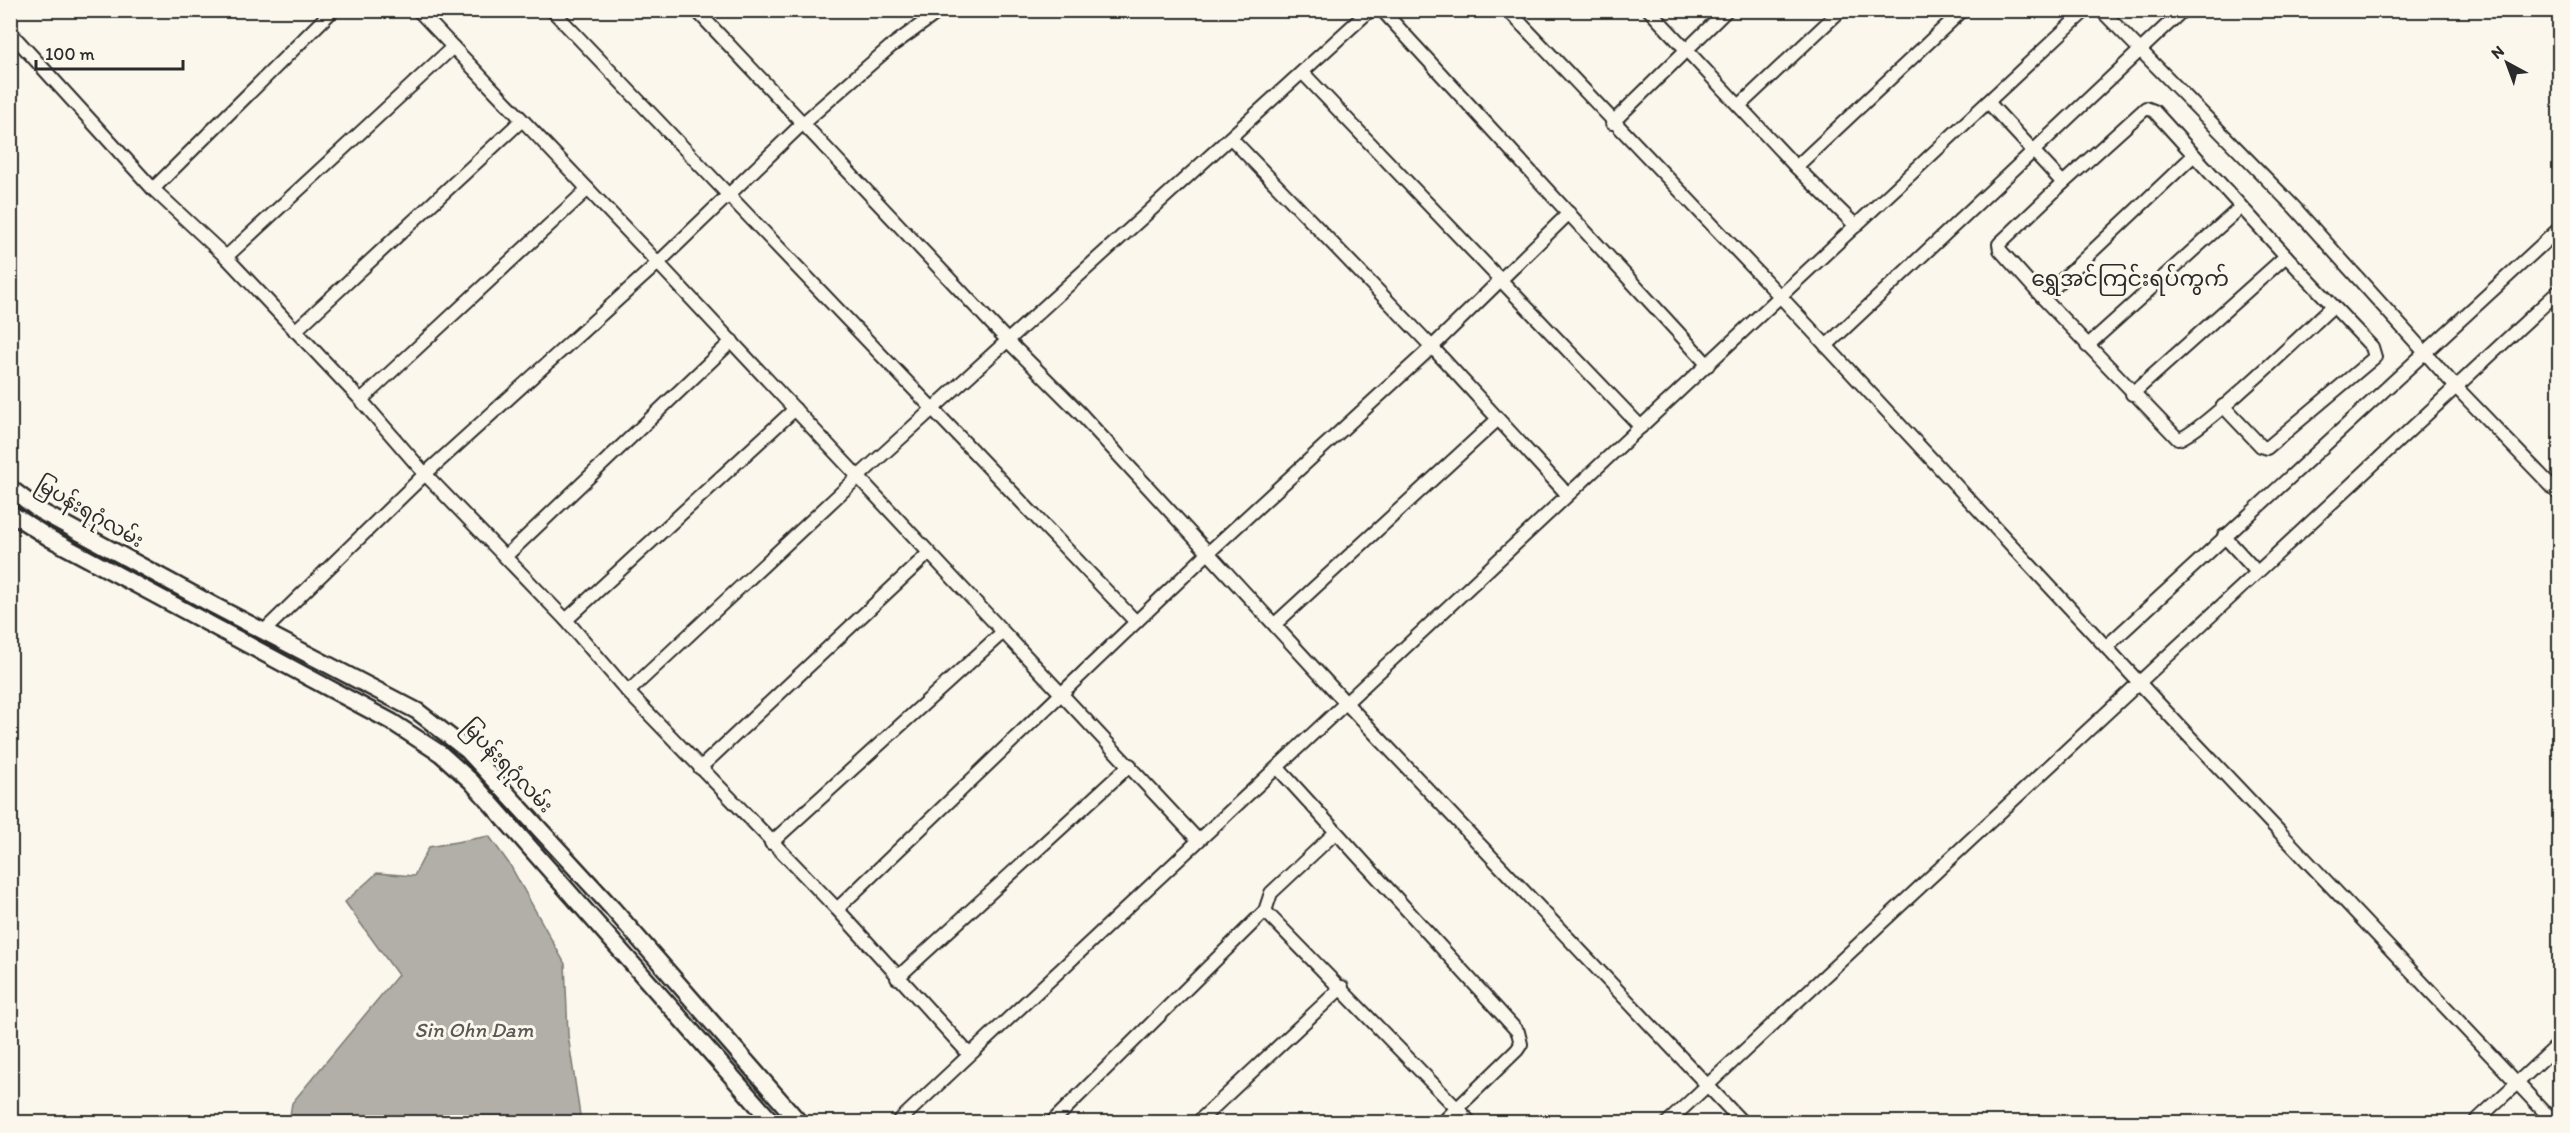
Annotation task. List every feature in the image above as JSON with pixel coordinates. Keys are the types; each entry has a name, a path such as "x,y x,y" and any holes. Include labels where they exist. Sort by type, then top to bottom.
{"main road":[{"name":"မြပန်းရဂုံလမ်း","path":"10,488 40,511 417,711 467,750 612,908 799,1122"},
{"name":"မြပန်းရဂုံလမ်း","path":"10,513 51,539 392,722 441,754 471,781 772,1122"}],"street":[{"path":"153,189 333,10"},
{"path":"418,10 732,341 1198,840"},
{"path":"552,10 1136,622"},
{"path":"696,10 1007,340 1079,412 1346,703 1742,1122"},
{"path":"264,631 426,474 729,196 802,123 890,47 941,10"},
{"path":"628,692 933,408 1370,10"},
{"path":"1382,10 1707,365"},
{"path":"1508,10 1612,123 1780,296 2139,682 2554,1122"},
{"path":"1649,10 1796,167 1856,226"},
{"path":"1612,123 1727,10"},
{"path":"1739,106 1841,10"},
{"path":"1796,167 1963,10"},
{"path":"898,1122 1198,840 1278,768 1566,494 1641,427 2086,10"},
{"path":"2102,10 2294,207 2456,386 2559,495"},
{"path":"1826,346 2183,10"},
{"path":"10,32 153,189 226,257 361,400 426,474 507,555 628,692 837,909 897,978 969,1054"},
{"path":"226,257 453,46"},
{"path":"1303,73 1641,427"},
{"path":"1988,102 2063,183"},
{"path":"2223,406 2261,446 2267,448 2372,360 2375,352 2372,347 2154,111 2146,108 1999,244 2000,250 2087,346 2178,439 2191,433 2223,406 2333,306"},
{"path":"296,331 522,120"},
{"path":"1231,138 1432,347 1566,494"},
{"path":"2043,298 2194,155"},
{"path":"361,400 588,189"},
{"path":"2087,346 2241,207"},
{"path":"837,909 1208,553 1432,347 1569,213"},
{"path":"2107,646 2559,228"},
{"path":"2132,394 2286,256"},
{"path":"1668,1122 2559,290"},
{"path":"507,555 732,341"},
{"path":"566,620 795,409"},
{"path":"1275,624 1497,420"},
{"path":"2224,536 2257,572"},
{"path":"700,768 929,553"},
{"path":"771,843 1003,632"},
{"path":"897,978 1130,765"},
{"path":"1278,768 1518,1032 1521,1044 1517,1050 1443,1122"},
{"path":"1052,1122 1265,911 1271,892 1335,833"},
{"path":"1265,911 1342,987 1470,1122"},
{"path":"1198,1122 1342,987"},
{"path":"2475,1122 2559,1043"}],"water":[{"name":"Sin Ohn Dam","path":"489,836 510,865 565,964 568,1035 581,1122 289,1122 292,1103 398,975 345,902 377,873 414,876 429,847"}],"district":[{"name":"ရွှေအင်ကြင်းရပ်ကွက်","path":"2130,278"}]}
